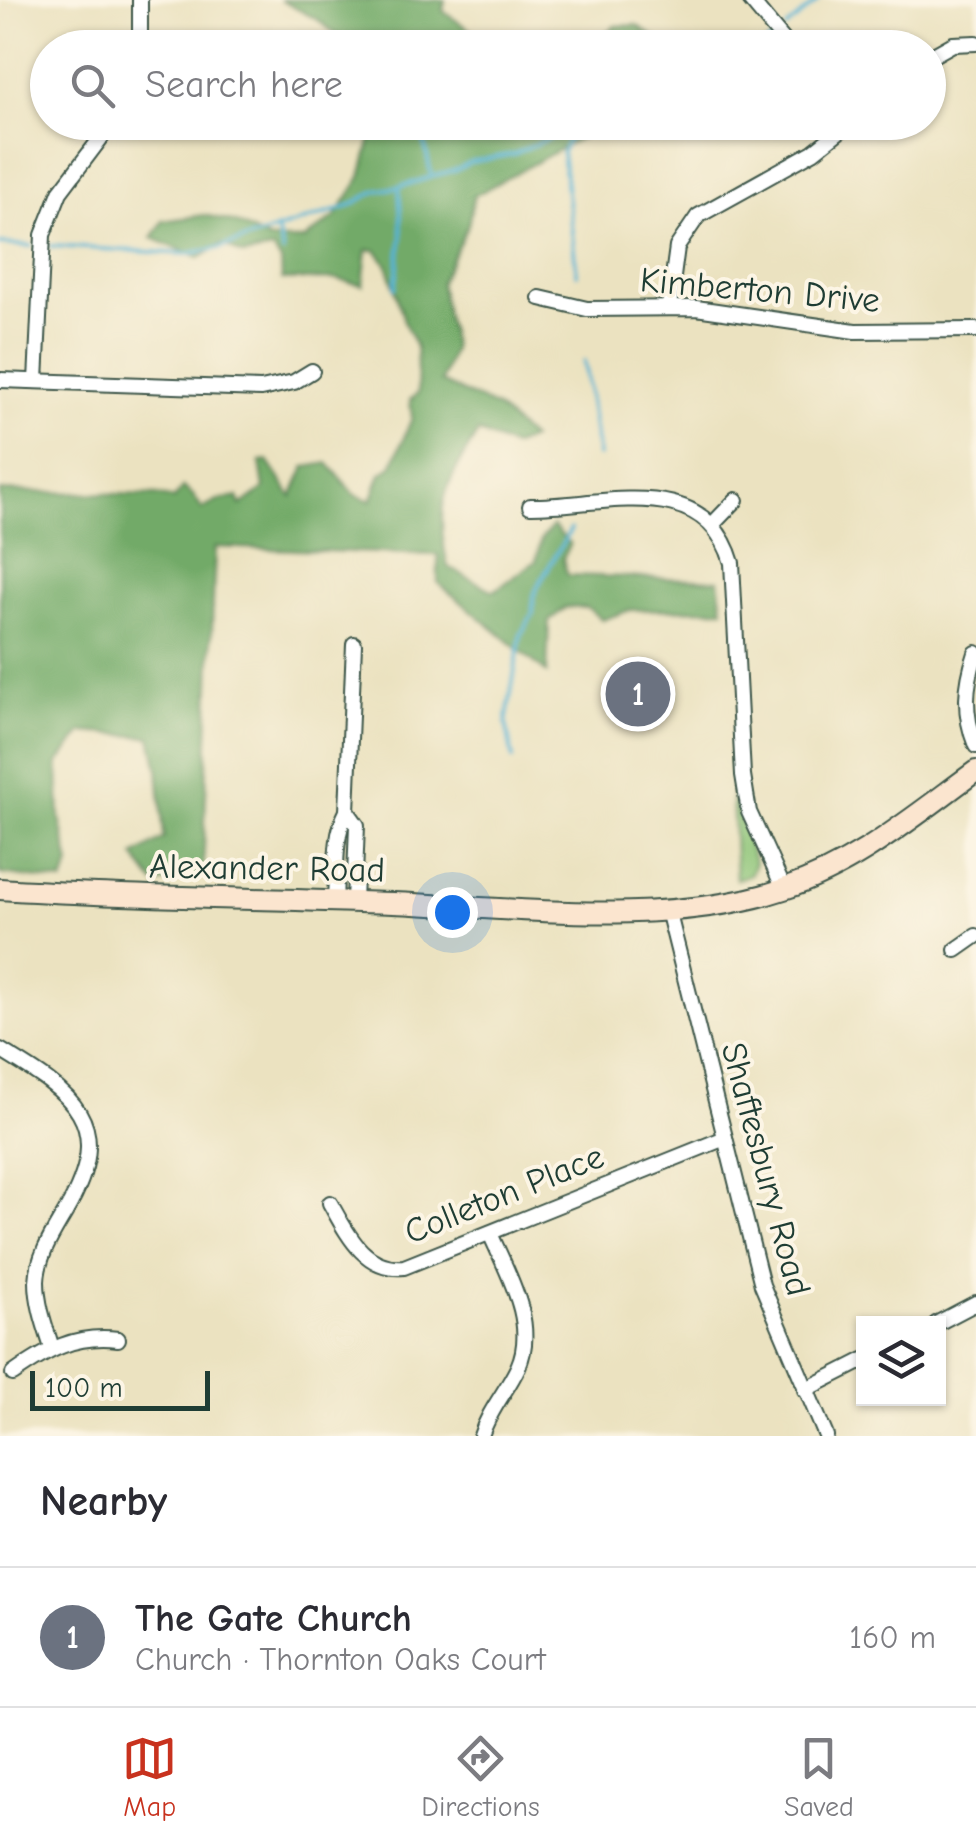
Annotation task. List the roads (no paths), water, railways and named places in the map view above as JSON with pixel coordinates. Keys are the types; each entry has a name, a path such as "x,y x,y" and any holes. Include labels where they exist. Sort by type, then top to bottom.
{"street":[{"path":"140,0 140,30"},
{"path":"750,0 775,30"},
{"path":"946,48 976,43"},
{"path":"36,381 38,270 43,235 60,192 99,140"},
{"path":"669,306 677,247 698,216 828,140"},
{"name":"Kimberton Drive","path":"540,298 588,309 669,306 855,331 976,330"},
{"path":"0,380 261,388 294,382 312,371"},
{"path":"530,506 664,500 698,514 712,525 728,549 732,563 743,775 749,812 784,890"},
{"path":"712,525 736,500"},
{"path":"345,902 357,824 347,811 354,644"},
{"path":"976,653 966,694 968,722 976,746"},
{"name":"Alexander Road","path":"0,890 152,898 668,910 729,904 784,890 859,856 976,771"},
{"name":"Shaftesbury Road","path":"668,910 762,1285 826,1436"},
{"path":"956,950 976,936"},
{"path":"0,1050 63,1090 78,1110 88,1139 83,1178 48,1242 39,1269 39,1302 52,1348"},
{"name":"Colleton Place","path":"330,1203 358,1249 391,1268 420,1262 724,1138"},
{"path":"481,1436 490,1412 518,1366 524,1340 521,1310 490,1233"},
{"path":"946,1319 976,1303"},
{"path":"13,1374 52,1348 75,1340 118,1339"},
{"path":"806,1390 856,1364"}],"waterway":[{"path":"786,28 819,0"},
{"path":"423,140 431,174"},
{"path":"51,246 186,254 220,248 347,207 376,191 470,162 514,154 545,140"},
{"path":"568,140 562,152 577,274"},
{"path":"395,288 402,235 399,188"},
{"path":"277,229 283,252"},
{"path":"0,244 31,246"},
{"path":"584,361 598,456"},
{"path":"513,759 506,723 521,634 533,614 533,597 539,584 571,529"}],"place":[{"name":"The Gate Church","path":"638,694"}]}
